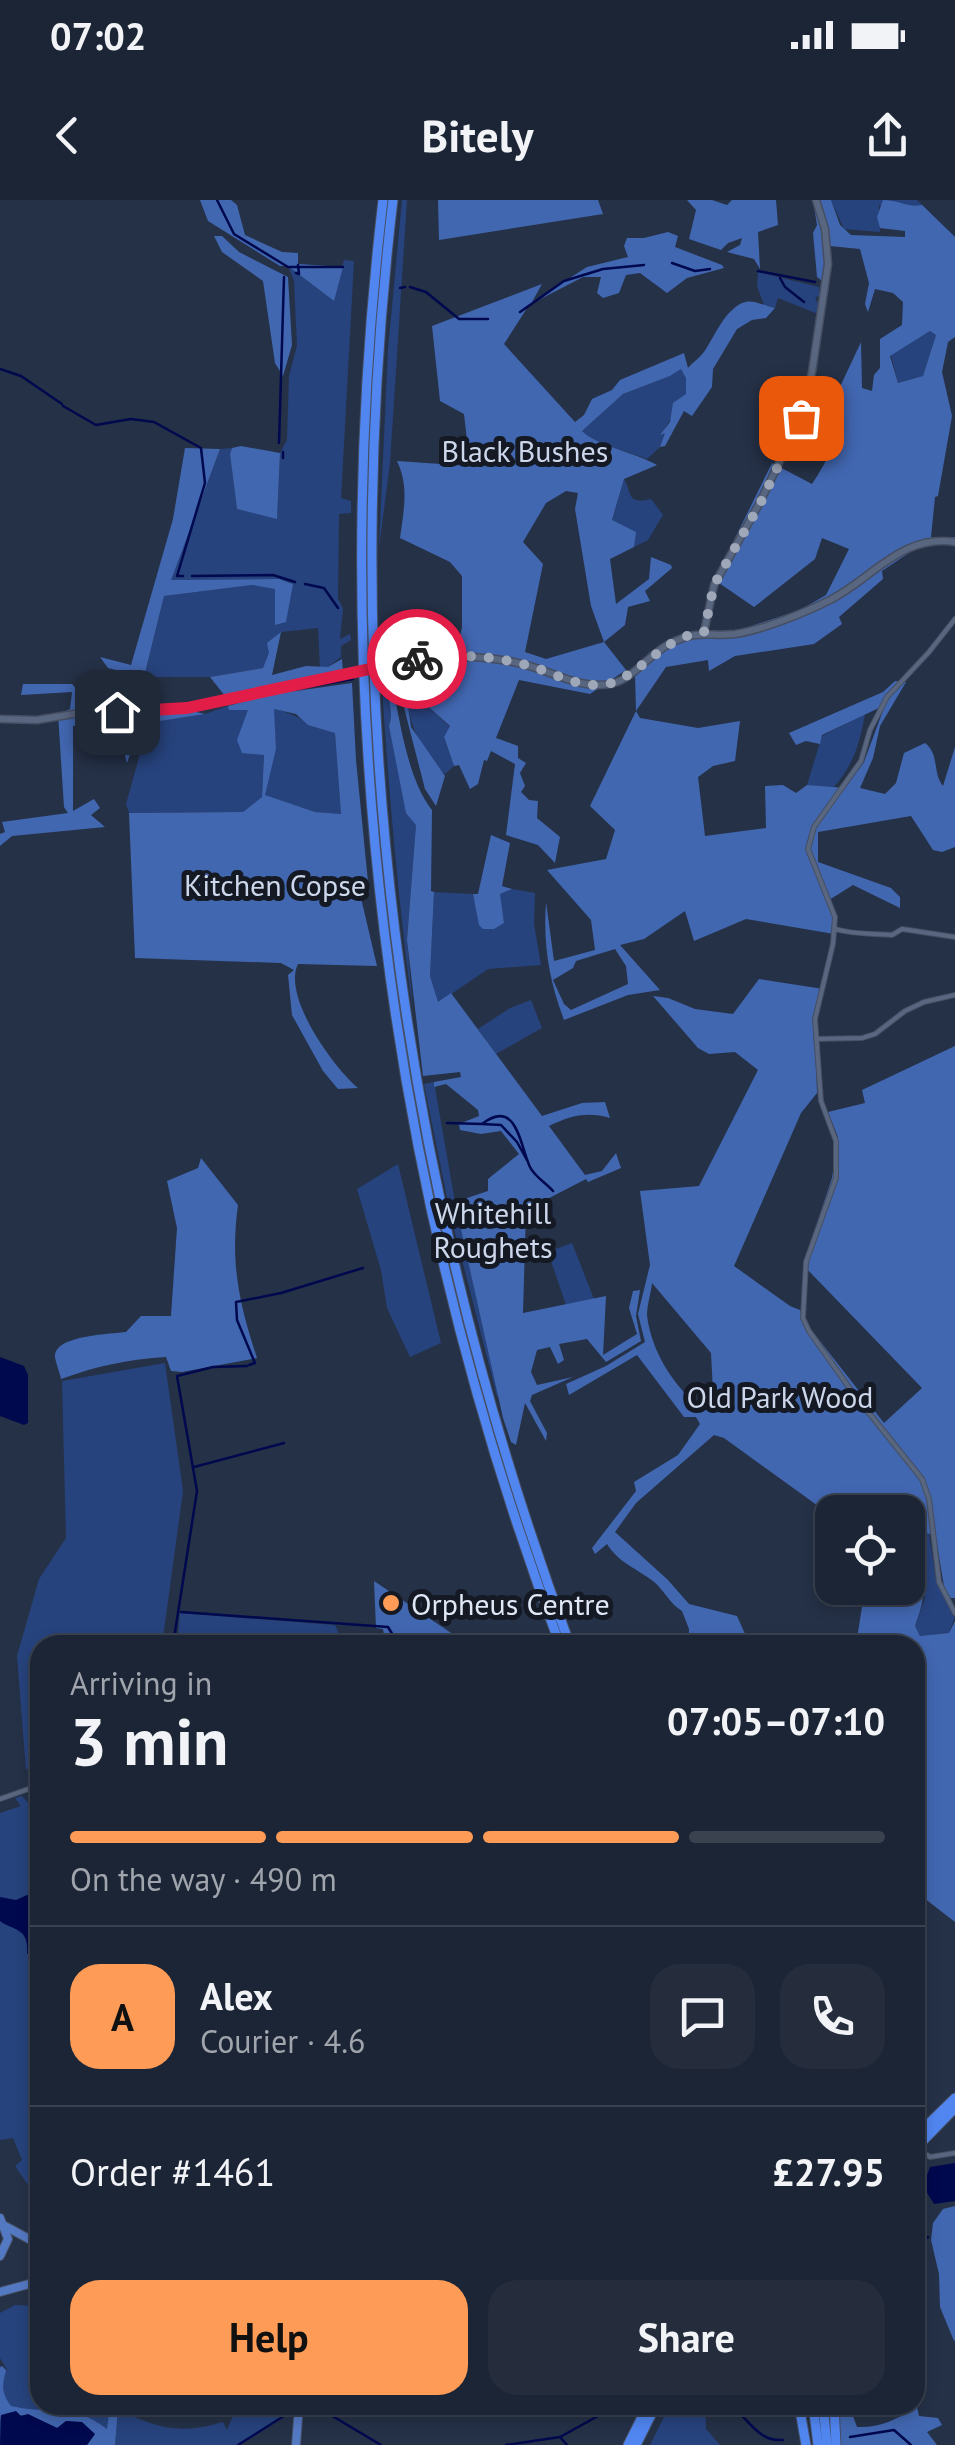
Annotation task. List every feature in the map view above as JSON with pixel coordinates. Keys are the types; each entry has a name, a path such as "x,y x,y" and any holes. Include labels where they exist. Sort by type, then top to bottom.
{"highway":[{"path":"385,201 366,386 361,537 367,750 382,917 416,1144 442,1264 500,1472 557,1635"},
{"path":"385,201 372,530 376,725 393,931 419,1104 460,1294 513,1482 567,1635"},
{"path":"925,2133 955,2098"},
{"path":"925,2136 955,2108"},
{"path":"628,2445 643,2415"},
{"path":"636,2445 651,2415"},
{"path":"801,2415 806,2445"},
{"path":"815,2415 818,2445"},
{"path":"824,2415 827,2445"},
{"path":"834,2415 836,2445"}],"main road":[{"path":"2,2222 30,2240"},
{"path":"0,2256 8,2239 2,2222"},
{"path":"8,2239 22,2236"},
{"path":"0,2292 30,2284"},
{"path":"296,2445 298,2415"}],"street":[{"path":"704,632 714,585 760,504 801,418 815,357 828,264 825,229 816,200"},
{"path":"0,719 37,720 92,711 187,708 446,655 520,663 599,686 622,680 669,644 704,632 739,634 804,613 832,600 899,552 921,542 955,542"},
{"path":"955,619 887,697 870,730 861,761 814,827 808,849 836,917 815,1019 821,1100 836,1141 837,1166 806,1262 804,1318 808,1332 853,1393 918,1472 928,1499 939,1582 955,1613"},
{"path":"834,929 857,936 872,931 892,935 902,929 955,938"},
{"path":"816,1040 862,1038 924,1002 955,995"},
{"path":"0,1799 30,1788"},
{"path":"925,2153 930,2157 955,2153"}],"shaded area":[{"path":"402,200 407,200 390,463 379,548 388,349"},
{"path":"831,200 917,200 955,237 928,229 879,205 880,232 844,229"},
{"path":"344,260 354,261 341,498 351,501 351,513 339,514 338,598 343,609 340,639 350,634 351,640 341,646 341,657 328,667 320,667 318,628 281,632 263,668 210,677 144,677 164,596 252,585 276,589 276,624 286,621 292,583 279,579 170,580 220,449 232,448 237,509 277,518 280,453 287,440 289,376 297,346 294,281 288,266 333,300"},
{"path":"758,272 819,287 820,295 815,298 820,307 818,314 778,298 775,308 764,305 757,286"},
{"path":"930,331 936,335 923,376 898,383 891,355"},
{"path":"681,368 686,378 686,394 662,433 666,432 660,447 647,459 603,444 582,431 623,394"},
{"path":"624,479 634,499 651,499 663,515 648,540 634,547 635,532 612,521"},
{"path":"390,669 389,726 416,825 407,940 413,1012 381,671"},
{"path":"423,702 450,727 444,738 454,766 445,774 426,752 413,725 408,706"},
{"path":"228,706 230,710 248,709 264,754 262,797 243,812 129,813 126,804 149,722 205,714"},
{"path":"273,708 335,733 341,814 315,812 264,795 276,749"},
{"path":"865,714 855,754 840,780 833,788 807,785 822,736"},
{"path":"512,889 535,893 534,924 541,965 488,969 438,1003 430,976 434,892 473,894 483,929 493,929 504,923 499,894"},
{"path":"531,1000 542,1028 496,1054 478,1029 510,1008"},
{"path":"434,1082 455,1202 500,1397 451,1217 424,1084"},
{"path":"398,1164 441,1343 410,1357 387,1308 381,1270 357,1189"},
{"path":"572,1243 594,1299 566,1305 548,1252"},
{"path":"0,1357 24,1366 28,1375 28,1423 24,1425 0,1416"},
{"path":"165,1363 183,1491 163,1635 30,1635 30,1766 26,1770 17,1656 39,1579 66,1538 62,1381"},
{"path":"925,1531 929,1534 937,1584 955,1617 949,1633 920,1635 915,1626 925,1605"},
{"path":"180,1613 335,1625 340,1635 178,1635"},
{"path":"22,1796 30,1805 30,2188 15,2166 22,2160 13,2138 0,2140 0,1813 21,1806 15,1798"},
{"path":"30,1895 30,1957 23,1934 0,1921 0,1897 16,1900"},
{"path":"955,2163 955,2201 934,2204 925,2189 930,2167"},
{"path":"15,2305 30,2306 30,2415 109,2415 107,2445 0,2445 0,2374 7,2370 0,2358 0,2313"},
{"path":"16,2411 57,2428 66,2421 82,2422 95,2434 87,2445 0,2445 1,2415"},
{"path":"118,2415 181,2429 223,2422 227,2430 233,2415 288,2415 240,2445 115,2445"},
{"path":"665,2415 705,2415 706,2429 720,2445 650,2445"}],"green space":[{"path":"200,200 231,200 237,205 245,235 282,252 298,253 298,264 343,267 334,301 288,266 280,266 208,221"},
{"path":"438,200 598,200 603,214 439,240"},
{"path":"687,200 712,200 727,205 732,200 776,200 778,225 758,232 760,269 754,259 727,252 740,245 742,238 721,250 689,239 696,210"},
{"path":"813,200 831,200 840,225 851,235 905,237 905,231 880,228 877,217 883,200 922,205 955,237 955,337 948,342 942,372 952,416 931,537 955,539 931,538 882,571 883,579 839,617 842,624 814,644 735,656 709,671 708,660 666,667 636,711 635,675 666,648 695,636 733,632 800,610 826,595 849,549 822,538 815,559 754,607 719,583 711,587 772,463 812,484 835,439 841,414 839,389 861,342 862,388 872,391 874,375 880,368 880,339 902,325 903,302 893,293 875,289 868,312 865,304 869,283 860,249 830,246 829,278 817,277","holes":["930,331 936,335 923,376 898,383 890,356"]},
{"name":"Black Bushes","path":"668,232 678,236 675,247 724,268 687,278 667,293 640,273 626,275 619,293 603,298 597,293 601,277 583,277 529,305 504,344 575,422 584,415 592,399 612,390 620,380 684,353 688,368 704,352 725,318 742,303 775,308 766,318 752,320 737,329 713,369 712,387 692,416 684,411 665,446 660,447 665,433 660,435 670,422 673,403 686,394 686,378 681,369 623,394 582,431 596,441 657,465 624,479 612,520 636,532 634,547 610,559 616,604 649,579 651,557 672,568 645,591 650,601 628,607 625,625 604,642 626,670 590,694 519,680 496,738 518,746 518,758 526,763 520,773 525,786 521,792 529,800 538,801 537,818 560,837 555,863 538,845 506,835 515,764 491,751 484,760 478,784 470,789 459,765 454,766 444,737 450,726 423,702 408,706 411,727 445,776 436,806 425,789 394,669 445,659 523,661 455,651 382,663 382,653 458,645 462,627 462,576 450,562 400,538 404,489 397,461 470,466 464,414 440,401 432,326 542,284 532,302 587,267 628,257 624,246 627,238","holes":["566,491 578,493 575,509 591,606 604,642 546,659 525,652 543,564 523,542 546,503"]},
{"path":"214,236 222,236 239,252 288,277 292,345 283,376 275,363 263,281 222,252"},
{"path":"185,448 220,449 171,580 279,579 293,584 286,622 275,625 275,589 252,585 164,596 144,677 108,668 100,657 131,665 173,519"},
{"path":"232,448 280,453 277,519 237,509 230,454"},
{"path":"281,632 272,675 306,666 328,667 342,659 343,672 225,696 210,677 263,668 269,653 267,643"},
{"name":"Whitehill Roughets","path":"390,669 409,762 432,810 430,976 438,1002 451,993 542,1116 582,1103 605,1102 610,1118 578,1116 549,1126 585,1175 602,1171 616,1153 621,1168 588,1182 586,1179 526,1210 523,1313 606,1296 603,1355 637,1334 629,1308 633,1291 640,1290 636,1316 641,1341 606,1362 587,1339 559,1344 564,1360 558,1364 550,1347 537,1350 531,1372 537,1385 573,1377 532,1395 530,1401 547,1433 546,1441 525,1403 516,1445 511,1442 455,1202 488,1191 488,1179 519,1154 501,1131 481,1134 460,1130 459,1124 479,1116 478,1110 446,1084 434,1087 434,1082 461,1077 460,1072 423,1076 407,940 416,825 406,813 389,726"},
{"path":"895,681 906,682 880,726 873,758 860,788 885,794 896,783 904,753 925,743 933,753 943,786 955,747 955,847 942,852 933,850 911,816 818,832 818,862 891,888 900,897 900,908 853,885 829,900 835,917 834,934 746,919 694,941 685,911 644,939 620,945 660,990 628,995 564,1020 548,962 546,902 554,961 595,950 591,920 547,870 606,859 615,830 590,806 636,711 640,718 698,728 740,721 735,761 713,766 698,777 705,836 766,828 765,786 783,785 796,793 807,785 845,788 864,762 885,705 822,735 820,744 806,741 796,745 789,733 883,692","holes":["615,949 626,966 628,984 571,1010 553,980 573,968 576,961"]},
{"name":"Kitchen Copse","path":"352,683 369,892 357,881 377,966 298,964 295,978 303,1012 313,1030 358,1088 338,1089 323,1071 292,1015 288,975 294,970 281,963 135,958 129,813 243,812 262,797 264,755 242,753 237,740 248,710 229,710 228,706 268,695","holes":["274,709 296,714 308,725 335,733 341,814 315,812 265,795 276,749"]},
{"path":"23,684 72,684 90,704 164,705 205,714 140,724 127,763 117,725 73,726 73,811 94,799 100,808 91,815 105,827 12,836 0,846 0,834 5,832 2,822 68,813 64,807 58,714 70,709 72,692 21,695"},
{"path":"491,835 510,843 502,886 512,889 500,894 504,923 494,929 483,929 473,894 478,894"},
{"name":"Old Park Wood","path":"759,979 823,989 815,1019 817,1093 801,1113 734,1266 800,1310 884,1423 922,1388 803,1265 832,1178 838,1137 828,1112 865,1103 862,1090 955,1046 955,1598 946,1598 935,1533 925,1531 925,1495 815,1495 815,1504 724,1438 714,1435 636,1503 615,1532 689,1604 737,1616 746,1635 689,1635 682,1611 657,1585 622,1561 607,1544 595,1554 592,1548 636,1491 634,1482 678,1455 700,1424 696,1417 684,1417 637,1355 569,1395 566,1384 645,1342 638,1314 650,1265 640,1191 699,1186 758,1070 735,1052 709,1054 698,1048 653,996 695,1009 733,1014","holes":["652,1283 711,1353 714,1410 703,1410 674,1380 659,1356 647,1315"]},
{"path":"201,1158 238,1205 238,1283 257,1358 182,1372 171,1371 166,1357 152,1358 61,1379 55,1354 66,1343 126,1332 141,1316 171,1316 177,1228 167,1181 198,1168"},
{"path":"374,1581 454,1635 384,1635 383,1629 376,1628"},
{"name":"Old Park Wood","path":"862,1605 922,1605 915,1626 920,1635 858,1635"},
{"name":"Old Park Wood","path":"955,1621 955,1922 925,1899 925,1635 949,1633"},
{"path":"955,2206 954,2341 940,2307 939,2274 931,2240 933,2223 943,2209"},
{"path":"0,2367 6,2370 4,2393 11,2406 30,2409 30,2415 81,2415 107,2429 109,2415 118,2415 115,2445 87,2445 95,2434 77,2422 66,2421 58,2428 29,2415 1,2415 0,2421"},
{"path":"838,2415 853,2415 857,2427 874,2426 902,2415 938,2418 942,2425 927,2432 937,2445 840,2445"}],"waterway":[{"path":"217,200 234,234 288,267 343,267"},
{"path":"672,263 695,271 710,269"},
{"path":"296,273 299,274 298,265"},
{"path":"520,312 564,281 603,269 644,265"},
{"path":"758,271 815,282"},
{"path":"279,443 284,277"},
{"path":"780,278 804,302"},
{"path":"400,288 405,287"},
{"path":"410,287 426,292 459,319 488,319"},
{"path":"0,369 21,376 62,404"},
{"path":"63,406 96,425 131,419 154,422 201,448 205,483 177,576 183,576"},
{"path":"283,452 283,458"},
{"path":"192,576 273,575 295,582"},
{"path":"305,584 324,588 338,608"},
{"path":"285,691 353,679"},
{"path":"447,1123 482,1124 503,1116 510,1120 532,1170 553,1191"},
{"path":"482,1124 501,1125 528,1162"},
{"path":"249,1365 255,1363 237,1320 236,1302 363,1268"},
{"path":"175,1635 197,1491 177,1376 213,1367 247,1366"},
{"path":"194,1467 284,1443"},
{"path":"181,1612 388,1627 393,1635"},
{"path":"238,2445 285,2415"},
{"path":"331,2415 381,2445"},
{"path":"560,2437 600,2415"},
{"path":"741,2415 766,2437 783,2440"},
{"path":"850,2437 894,2430 911,2445"},
{"path":"506,2445 560,2437 567,2445"}],"way so far":[{"path":"417,659 477,656 520,663 599,686 622,680 669,644 704,632 714,585 760,504 801,418"}],"place":[{"name":"Orpheus Centre","path":"391,1603"}],"route":[{"path":"117,712 187,708 417,659"}]}
